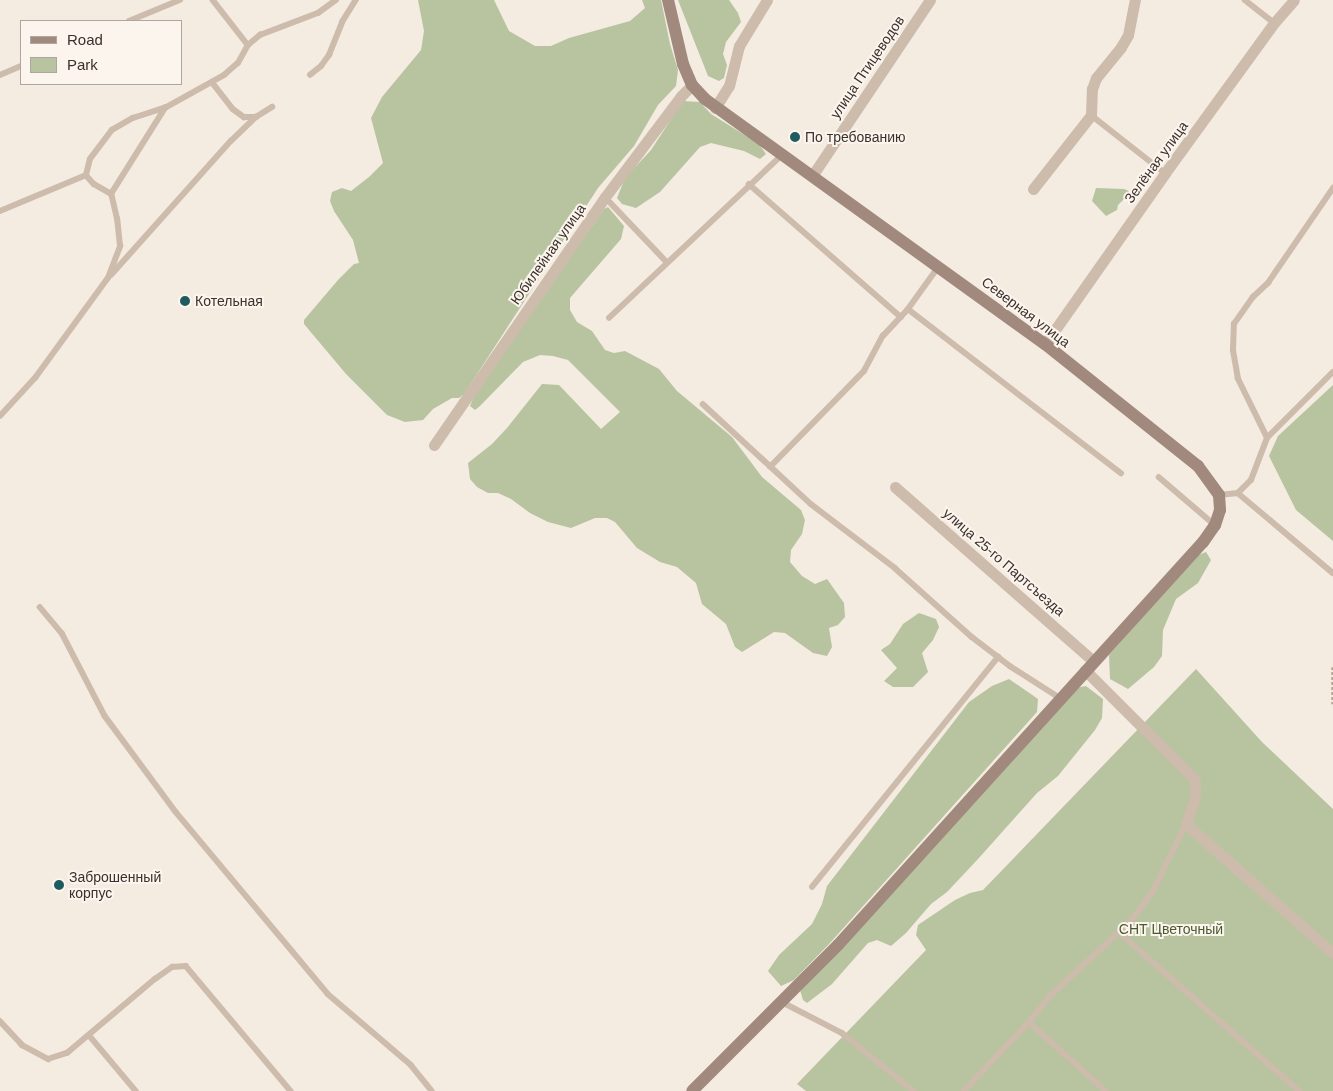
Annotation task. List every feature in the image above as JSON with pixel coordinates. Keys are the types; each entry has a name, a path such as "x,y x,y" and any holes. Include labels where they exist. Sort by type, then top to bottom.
{"street":[{"name":"Северная улица","path":"668,0 683,64 692,85 715,108 940,266 1046,344 1198,466 1219,494"},
{"path":"715,108 728,86 739,46 767,0"},
{"name":"улица Птицеводов","path":"812,176 930,0"},
{"path":"1033,188 1091,115 1092,89 1096,78 1125,41 1135,0"},
{"name":"Зелёная улица","path":"1046,344 1165,173 1274,23 1294,0"},
{"name":"Юбилейная улица","path":"434,444 605,197 681,96 692,85"},
{"name":"улица 25-го Партсъезда","path":"895,487 1089,665 1195,780 1195,797 1186,824"},
{"path":"692,1091 838,945 1089,665 1203,542 1215,525 1220,510 1219,494"},
{"path":"1186,824 1333,952"}],"lane":[{"path":"131,20 180,0"},
{"path":"213,0 248,45"},
{"path":"86,174 90,159 112,130 133,118 165,108 212,82 238,63 248,45 260,35 318,13 336,0"},
{"path":"310,75 321,66 329,55 342,22 356,0"},
{"path":"1245,0 1274,23"},
{"path":"0,75 20,66"},
{"path":"212,82 233,109 244,117 256,117"},
{"path":"0,416 35,378 108,278 231,141 256,117 272,107"},
{"path":"108,278 120,246 117,219 111,194 165,108"},
{"path":"1091,115 1165,173"},
{"path":"609,318 749,184 782,155"},
{"path":"86,174 94,184 111,194"},
{"path":"0,211 86,174"},
{"path":"749,184 901,316"},
{"path":"1267,438 1238,379 1233,350 1234,324 1253,297 1268,282 1333,188"},
{"path":"605,197 668,262"},
{"path":"770,467 864,371 884,336 908,309 940,266"},
{"path":"908,309 1121,473"},
{"path":"1219,494 1238,493 1251,480 1267,438 1333,372"},
{"path":"703,404 811,504 896,568 930,601 998,657 1060,698"},
{"path":"1159,478 1215,525"},
{"path":"1238,493 1333,573"},
{"path":"40,607 62,633 105,716 176,812 328,994 411,1065 432,1091"},
{"path":"812,887 998,657"},
{"path":"964,1091 1029,1022 1050,996 1120,934 1153,891 1186,824"},
{"path":"1120,934 1299,1091"},
{"path":"0,1021 22,1045 48,1059 67,1054 154,979 172,967 186,966 291,1091"},
{"path":"781,1002 842,1033 914,1091"},
{"path":"1029,1022 1106,1091"},
{"path":"89,1035 136,1091"}],"path":[{"path":"1333,667 1333,704"}],"green space":[{"path":"418,0 494,0 509,31 535,46 551,46 569,38 630,21 645,8 642,0 661,0 670,44 678,70 676,86 658,105 634,146 598,188 464,394 459,398 452,398 433,409 423,420 405,422 387,415 346,374 304,324 304,320 338,280 354,264 359,263 353,240 334,211 330,201 332,192 342,188 351,191 383,163 371,118 382,97 421,50 424,31"},
{"path":"678,0 729,0 738,13 741,22 726,42 723,54 727,65 724,78 719,81 708,76"},
{"path":"683,101 700,102 711,114 759,144 766,154 760,159 744,151 711,143 700,147 660,192 636,208 622,204 617,198 625,178 651,150"},
{"path":"1096,188 1124,189 1129,191 1128,195 1118,205 1117,210 1106,216 1092,201"},
{"path":"608,207 624,226 621,239 570,298 570,310 577,322 592,331 605,350 614,353 625,351 659,369 677,391 732,437 762,477 801,510 805,520 802,534 791,550 790,562 802,576 815,584 827,579 844,603 845,617 838,625 829,628 832,647 827,656 813,653 785,633 774,632 742,652 735,647 726,624 702,604 696,583 677,567 660,562 637,548 615,522 607,518 595,518 571,528 548,522 530,513 511,499 498,493 488,493 477,487 470,479 468,463 492,444 507,428 542,384 559,385 601,429 620,412 568,360 540,355 523,362 475,410 470,406 474,396 604,209"},
{"path":"1333,385 1333,541 1296,510 1269,456 1278,436"},
{"path":"1206,552 1211,560 1198,583 1176,599 1163,630 1162,656 1154,667 1128,689 1110,679 1109,655 1196,556"},
{"path":"919,613 936,619 939,627 933,640 922,653 928,672 913,687 893,687 884,681 897,668 881,650 890,644 903,624"},
{"name":"СНТ Цветочный","path":"1196,669 1262,742 1333,809 1333,1091 806,1091 797,1084 926,950 916,935 918,925 955,900 970,893 983,890"},
{"path":"1009,679 1038,699 1037,712 830,943 794,980 781,986 768,971 779,955 812,924 822,904 827,886 969,702 992,686"},
{"path":"1086,686 1103,699 1102,718 1095,730 1058,776 1037,793 978,859 947,892 931,904 906,933 891,946 877,940 868,943 832,984 807,1003 803,1000 800,990 1075,688"}],"place":[{"name":"По требованию","path":"795,137"},
{"name":"Котельная","path":"185,301"},
{"name":"Заброшенный корпус","path":"59,885"}]}
